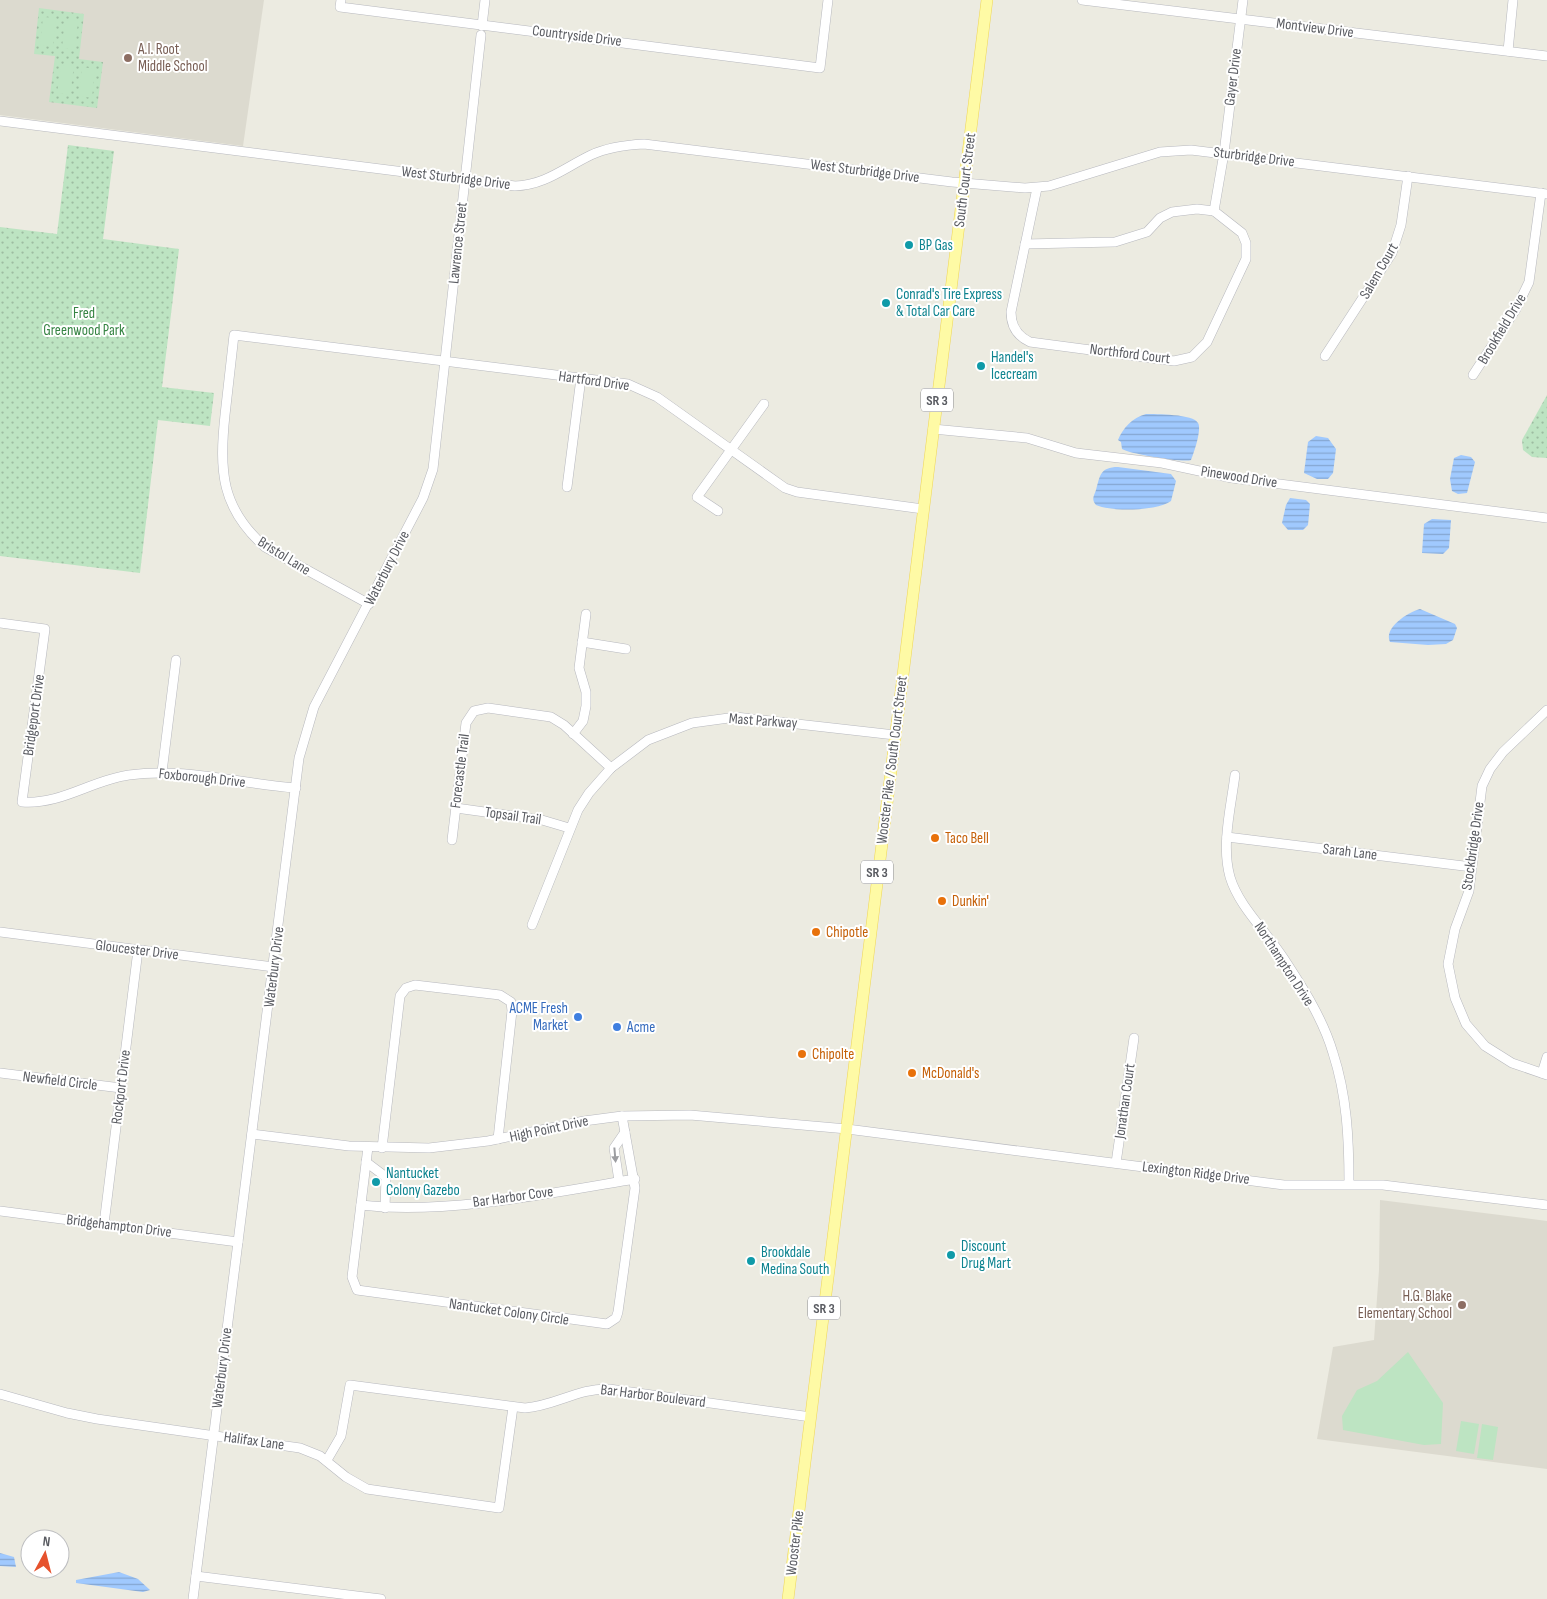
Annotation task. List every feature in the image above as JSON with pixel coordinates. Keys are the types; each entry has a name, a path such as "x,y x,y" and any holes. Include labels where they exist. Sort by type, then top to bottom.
{"main road":[{"name":"South Court Street","path":"923,509 965,182 986,0"},
{"name":"Wooster Pike / South Court Street","path":"802,1487 923,509"},
{"name":"Wooster Pike","path":"788,1599 802,1487"}],"street":[{"name":"Countryside Drive","path":"341,0 340,7 482,28 820,68 828,0"},
{"name":"Lawrence Street","path":"444,362 485,0"},
{"name":"Montview Drive","path":"1082,0 1547,56"},
{"name":"Gayer Drive","path":"1224,153 1243,0"},
{"path":"1508,52 1513,0"},
{"name":"West Sturbridge Drive","path":"0,121 464,180 525,186 550,178 602,150 631,144 965,182"},
{"name":"Sturbridge Drive","path":"965,182 1010,188 1037,188 1160,152 1191,150 1544,193"},
{"path":"1025,244 1115,242 1147,232 1160,218 1172,212 1197,208 1214,211 1224,153"},
{"name":"Salem Court","path":"1325,356 1392,253 1402,225 1408,176"},
{"name":"Northford Court","path":"1037,188 1011,312 1013,327 1023,339 1030,342 1174,360 1192,356 1207,342 1246,259 1246,243 1242,233 1214,211"},
{"name":"Brookfield Drive","path":"1473,375 1516,309 1526,289 1532,269 1544,193"},
{"name":"Hartford Drive","path":"234,335 628,384 641,388 657,397 774,482 797,492 923,509"},
{"name":"Bristol Lane","path":"234,335 221,458 224,482 235,511 243,524 265,547 369,604"},
{"name":"Waterbury Drive","path":"193,1599 303,743 314,706 369,604 430,484 444,362"},
{"path":"567,487 581,378"},
{"path":"718,511 697,497 764,404"},
{"name":"Pinewood Drive","path":"934,428 1027,438 1076,453 1162,463 1232,478 1547,518"},
{"path":"573,734 583,720 586,706 586,692 579,668 586,614"},
{"name":"Bridgeport Drive","path":"0,623 45,629 22,802"},
{"path":"582,642 626,649"},
{"path":"162,772 176,660"},
{"name":"Forecastle Trail","path":"452,840 466,722 474,711 488,708 545,715 558,720 610,768"},
{"name":"Stockbridge Drive","path":"1544,1074 1512,1063 1485,1046 1466,1024 1455,998 1448,964 1455,928 1469,891 1482,786 1490,769 1503,752 1547,710"},
{"name":"Mast Parkway","path":"532,925 569,828 589,793 610,768 656,736 680,727 715,719 759,718 895,734"},
{"name":"Foxborough Drive","path":"22,802 33,803 75,794 114,778 162,772 296,788"},
{"name":"Northampton Drive","path":"1235,775 1227,837 1228,865 1234,888 1309,998 1333,1052 1344,1098 1348,1132 1349,1184"},
{"name":"Topsail Trail","path":"456,808 542,820 569,828"},
{"name":"Sarah Lane","path":"1227,837 1472,867"},
{"name":"Gloucester Drive","path":"0,932 274,967"},
{"name":"Rockport Drive","path":"104,1224 138,950"},
{"path":"382,1148 400,996 406,988 415,985 500,995 507,998 512,1004 498,1139"},
{"name":"Jonathan Court","path":"1116,1163 1134,1038"},
{"path":"1544,1074 1547,1057"},
{"name":"Newfield Circle","path":"0,1073 120,1088"},
{"name":"High Point Drive","path":"252,1134 368,1147 429,1148 498,1139 584,1121 622,1116 720,1116 847,1129"},
{"name":"Nantucket Colony Circle","path":"368,1147 352,1277 354,1286 362,1292 606,1324 616,1318 618,1312 635,1178 622,1116"},
{"name":"Lexington Ridge Drive","path":"847,1129 1284,1185 1383,1185 1547,1205"},
{"path":"619,1181 614,1148 625,1132"},
{"path":"366,1162 386,1177 385,1208"},
{"name":"Bar Harbor Cove","path":"361,1205 385,1208 478,1202 635,1178"},
{"name":"Bridgehampton Drive","path":"0,1211 238,1242"},
{"name":"Bar Harbor Boulevard","path":"327,1460 342,1431 350,1385 513,1407 536,1408 572,1394 597,1388 811,1417"},
{"name":"Halifax Lane","path":"0,1394 97,1419 300,1448 327,1460 346,1477 367,1489 499,1508 513,1407"},
{"path":"196,1576 381,1599"}],"shaded area":[{"name":"A.I. Root Middle School","path":"0,0 264,0 243,146 0,115"},
{"name":"H.G. Blake Elementary School","path":"1380,1200 1547,1221 1547,1469 1317,1439 1333,1347 1374,1340 1379,1270"}],"green space":[{"path":"39,8 84,14 79,59 103,62 97,108 49,102 55,56 34,54"},
{"path":"43,17 56,18 53,47 40,45"},
{"path":"65,20 78,21 75,50 62,48"},
{"path":"61,65 74,66 70,95 57,93"},
{"path":"82,67 95,69 92,98 79,96"},
{"name":"Fred Greenwood Park","path":"68,145 114,151 103,239 179,249 162,387 214,393 210,426 158,420 140,573 0,556 0,227 57,234"},
{"path":"1547,395 1547,458 1532,457 1523,450 1522,440"},
{"path":"1408,1352 1443,1403 1441,1444 1424,1445 1343,1430 1342,1416 1357,1390 1377,1381"},
{"path":"1461,1421 1479,1424 1474,1454 1456,1451"},
{"path":"1482,1424 1498,1427 1493,1460 1477,1458"}],"water":[{"path":"1146,414 1182,416 1195,420 1198,423 1196,447 1191,460 1157,457 1122,449 1121,442 1118,440 1123,431 1132,421"},
{"path":"1316,436 1328,438 1336,449 1333,473 1328,479 1317,479 1304,473 1308,442"},
{"path":"1461,455 1471,457 1475,462 1467,493 1458,494 1452,491 1450,479 1454,458"},
{"path":"1112,467 1171,474 1176,481 1171,501 1146,509 1112,509 1096,505 1093,498 1102,473"},
{"path":"1290,498 1306,500 1310,504 1308,525 1303,530 1288,530 1282,523 1286,505"},
{"path":"1432,519 1451,520 1449,548 1443,554 1422,553 1424,524"},
{"path":"1420,609 1455,624 1457,628 1453,640 1446,644 1428,645 1390,642 1390,631 1393,626 1409,613"},
{"path":"0,1553 14,1557 16,1567 0,1566"},
{"path":"119,1572 138,1579 150,1590 143,1592 76,1583 76,1580"}],"place":[{"name":"A.I. Root Middle School","path":"128,58"},
{"name":"BP Gas","path":"909,245"},
{"name":"Conrad's Tire Express & Total Car Care","path":"886,303"},
{"name":"Handel's Icecream","path":"981,366"},
{"name":"Taco Bell","path":"935,838"},
{"name":"Dunkin'","path":"942,901"},
{"name":"Chipotle","path":"816,932"},
{"name":"ACME Fresh Market","path":"578,1017"},
{"name":"Acme","path":"617,1027"},
{"name":"Chipolte","path":"802,1054"},
{"name":"McDonald's","path":"912,1073"},
{"name":"Nantucket Colony Gazebo","path":"376,1182"},
{"name":"Discount Drug Mart","path":"951,1255"},
{"name":"Brookdale Medina South","path":"751,1261"},
{"name":"H.G. Blake Elementary School","path":"1462,1305"}]}
